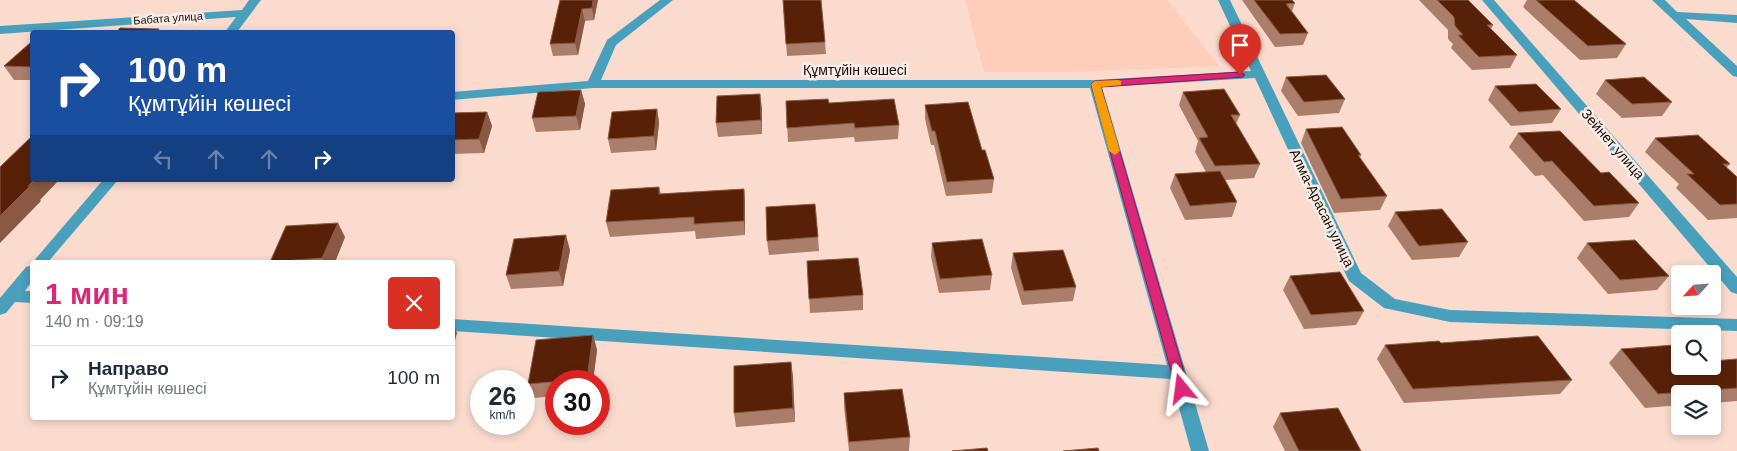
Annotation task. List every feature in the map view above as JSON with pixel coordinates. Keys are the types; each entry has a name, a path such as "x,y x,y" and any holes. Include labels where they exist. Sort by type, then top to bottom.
{"street":[{"path":"233,30 255,0"},
{"path":"593,84 611,43 667,0"},
{"name":"Алма-Арасан улица","path":"1224,0 1355,278 1390,304 1450,316 1737,325"},
{"name":"Зейнет улица","path":"1488,0 1737,288"},
{"path":"1658,0 1737,73"},
{"name":"Бабата улица","path":"0,30 247,13"},
{"path":"1675,16 1737,19"},
{"name":"Құмтұйiн көшесі","path":"455,96 593,84 1095,84 1258,74"},
{"path":"1095,84 1200,451"},
{"path":"42,260 109,182"},
{"path":"0,309 30,273"},
{"path":"11,296 30,297"},
{"path":"455,325 1178,374"}],"shaded area":[{"path":"965,0 1167,0 1219,66 1069,72 984,72"}],"building":[{"path":"560,0 593,0 592,8 582,9 575,43 550,44"},
{"path":"783,0 821,0 825,42 786,44"},
{"path":"1254,0 1292,0 1295,3 1286,4 1308,33 1280,34"},
{"path":"1437,0 1468,0 1493,25 1487,25 1517,55 1479,57 1458,35 1463,35 1455,26 1454,17"},
{"path":"1536,0 1574,0 1626,44 1588,46"},
{"path":"120,28 159,29 158,30 118,30"},
{"path":"30,43 30,67 4,66"},
{"path":"1326,75 1345,99 1304,102 1286,77"},
{"path":"1644,77 1672,102 1632,104 1605,80"},
{"path":"1536,84 1561,109 1519,112 1495,86"},
{"path":"1224,89 1240,115 1231,115 1260,164 1215,166 1199,138 1208,137 1183,92"},
{"path":"581,90 576,116 532,118 538,92"},
{"path":"760,94 761,120 716,123 717,96"},
{"path":"828,99 829,103 894,99 899,125 855,128 854,123 787,128 786,101"},
{"path":"968,102 982,150 985,150 994,179 947,182 935,131 932,131 925,105"},
{"path":"657,109 654,136 608,139 612,112"},
{"path":"487,112 479,139 455,140 455,113"},
{"path":"1342,127 1361,155 1358,155 1387,196 1341,199 1306,129"},
{"path":"1560,131 1601,173 1609,172 1639,203 1594,206 1552,161 1544,162 1518,133"},
{"path":"1698,135 1730,164 1723,164 1737,177 1737,204 1720,205 1687,174 1694,174 1655,138"},
{"path":"30,138 30,182 32,182 0,216 0,167"},
{"path":"1220,171 1237,202 1190,206 1175,174"},
{"path":"659,187 659,194 744,189 744,221 694,224 694,217 606,222 611,190"},
{"path":"815,204 818,237 767,241 766,207"},
{"path":"1442,209 1468,242 1419,246 1395,212"},
{"path":"338,223 322,258 271,260 286,226"},
{"path":"566,235 559,271 506,275 514,239"},
{"path":"982,239 992,275 940,279 932,243"},
{"path":"1635,240 1669,276 1620,280 1587,243"},
{"path":"1063,250 1076,287 1024,291 1013,253"},
{"path":"858,258 863,295 809,299 807,261"},
{"path":"1340,272 1364,311 1311,315 1290,276"},
{"path":"593,335 588,370 545,370 545,383 535,383 535,370 531,370 536,340"},
{"path":"1538,336 1572,380 1413,389 1385,345 1439,341 1441,343"},
{"path":"1671,345 1671,375 1721,375 1721,360 1737,359 1737,388 1721,389 1721,385 1671,385 1671,393 1658,394 1621,349"},
{"path":"791,362 793,408 734,413 734,366"},
{"path":"902,389 910,437 849,442 844,393"},
{"path":"1338,408 1361,451 1299,451 1280,413"},
{"path":"987,448 988,451 952,451"},
{"path":"1098,448 1099,451 1063,451"}],"slow traffic":[{"path":"1115,151 1095,84 1118,83"}],"route":[{"path":"1182,389 1095,84 1240,75"}]}
